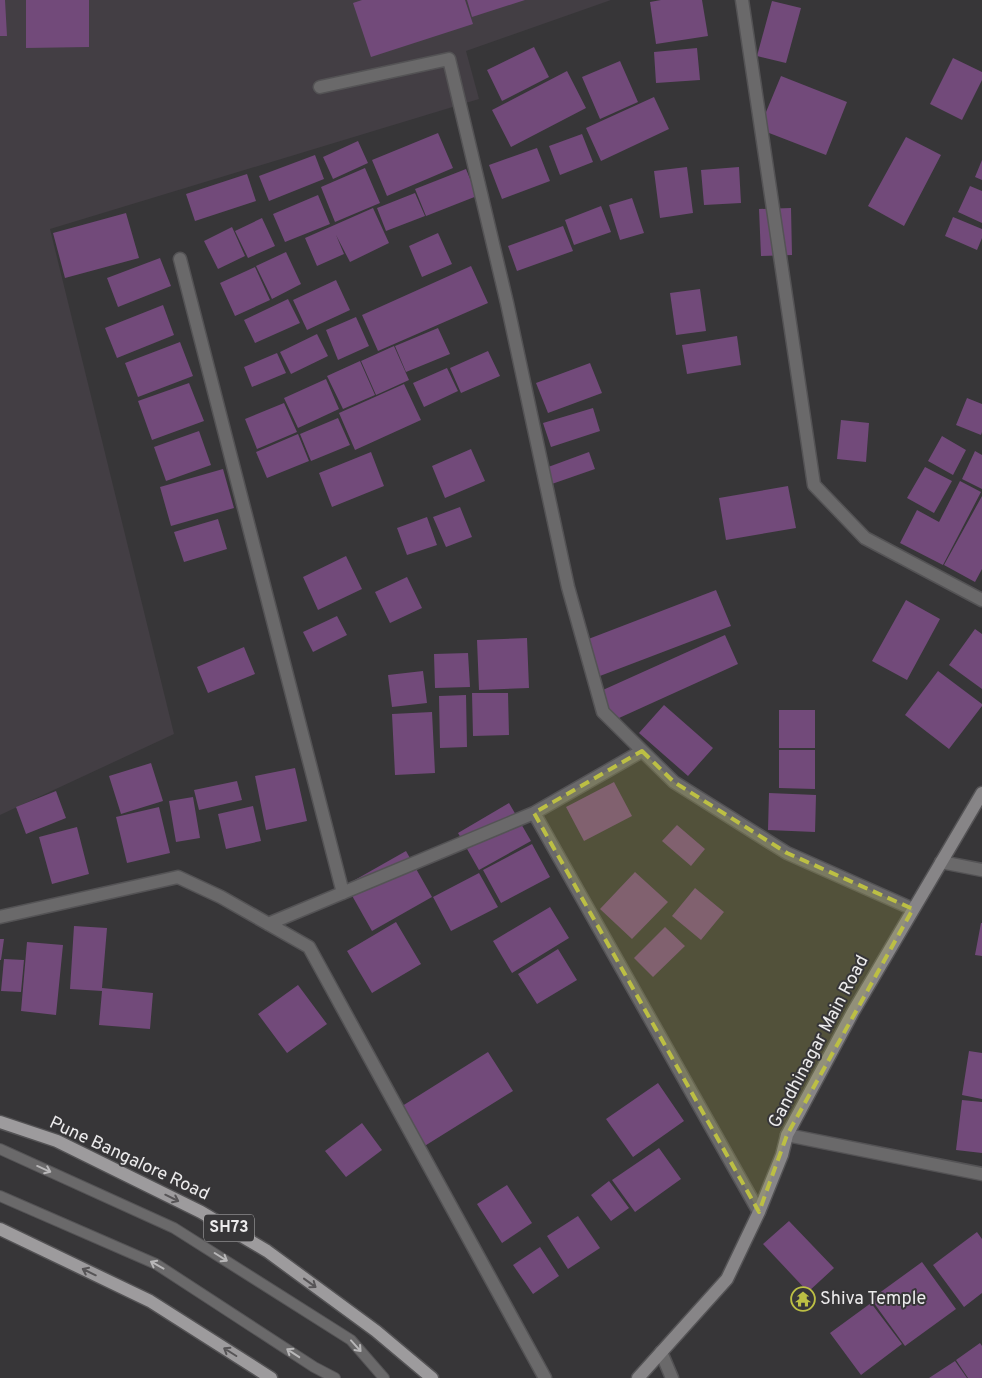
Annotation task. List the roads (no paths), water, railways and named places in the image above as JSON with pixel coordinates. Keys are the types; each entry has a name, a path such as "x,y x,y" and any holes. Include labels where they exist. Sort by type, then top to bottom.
{"main road":[{"name":"Pune Bangalore Road","path":"0,1122 56,1141 193,1208 267,1251 376,1331 432,1378"},
{"path":"0,1229 150,1301 271,1378"}],"street":[{"path":"742,0 814,485 865,538 982,600"},
{"path":"320,87 449,59 506,303 568,587 603,712 674,782 787,853 914,909"},
{"path":"180,259 343,893"},
{"path":"268,924 534,813 642,751"},
{"name":"Gandhinagar Main Road","path":"638,1378 726,1279 759,1212 782,1155 787,1135 853,1012 982,793"},
{"path":"534,813 759,1212"},
{"path":"941,862 982,870"},
{"path":"0,917 178,877 221,897 309,947 545,1378"},
{"path":"787,1135 982,1174"},
{"path":"661,1352 672,1378"}],"lane":[{"path":"0,1149 174,1228 351,1340 384,1378"},
{"path":"0,1196 156,1264 314,1367 335,1378"}],"place":[{"name":"Shiva Temple","path":"803,1299"}]}
